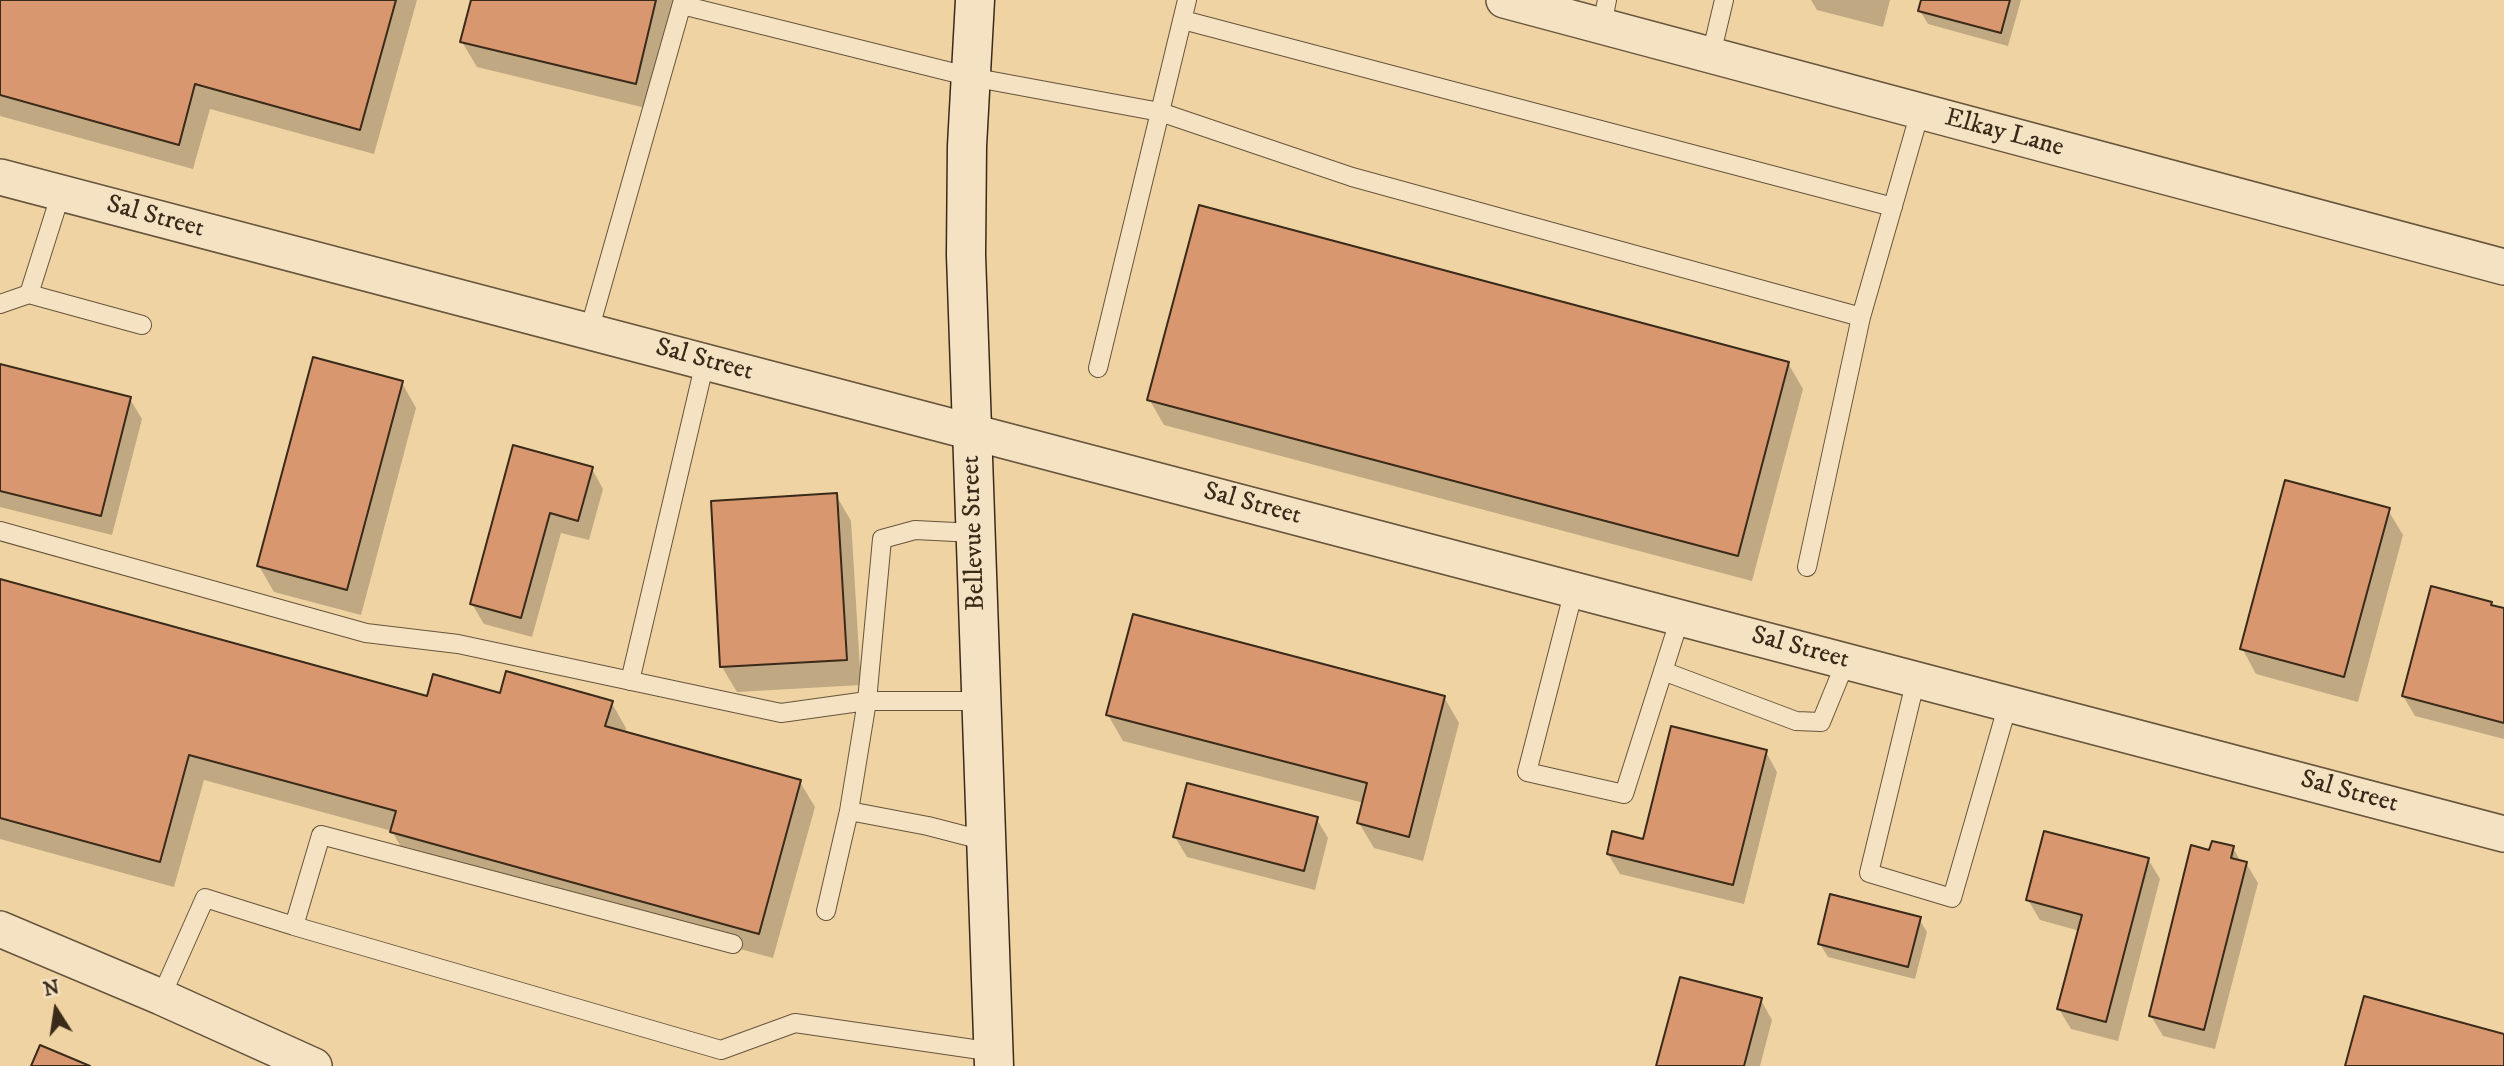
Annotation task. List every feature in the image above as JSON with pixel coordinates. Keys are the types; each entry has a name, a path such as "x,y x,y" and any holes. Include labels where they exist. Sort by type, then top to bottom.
{"street":[{"name":"Bellevue Street","path":"975,0 966,255 994,1059"},
{"name":"Elkay Lane","path":"1504,0 1604,12 1711,54 2504,267"},
{"name":"Sal Street","path":"0,177 2504,834"},
{"path":"0,929 314,1066"}],"lane":[{"path":"1098,369 1187,0"},
{"path":"1711,54 1724,0"},
{"path":"589,331 683,2 971,77 1160,112 1352,177 1861,317"},
{"path":"1183,20 1893,207"},
{"path":"1807,567 1861,317 1920,112"},
{"path":"29,295 61,193"},
{"path":"0,304 29,295 142,325"},
{"path":"631,681 705,362"},
{"path":"826,911 849,811 867,701 882,539 915,530 975,533"},
{"path":"0,531 366,633 458,644 781,713 867,701 981,701"},
{"path":"1574,590 1527,772 1624,794 1680,618"},
{"path":"1663,671 1796,721 1821,722 1846,662"},
{"path":"1916,680 1869,873 1952,898 2008,704"},
{"path":"849,811 928,826 986,841"},
{"path":"294,926 321,835 733,944"},
{"path":"161,997 205,898 721,1050 796,1023 994,1059"}],"building":[{"path":"0,0 396,0 360,130 195,84 179,145 0,95"},
{"path":"471,0 656,0 636,84 460,42"},
{"path":"1921,0 2010,0 2001,33 1918,11"},
{"path":"1199,205 1789,362 1738,556 1147,400"},
{"path":"313,357 403,381 347,590 257,566"},
{"path":"0,364 131,397 101,516 0,491"},
{"path":"513,445 593,467 578,521 550,513 521,618 470,604"},
{"path":"2285,480 2390,508 2344,677 2240,649"},
{"path":"837,493 847,660 720,667 711,501"},
{"path":"0,579 427,696 433,674 500,693 506,671 613,701 605,726 801,780 759,934 390,832 396,811 189,755 160,862 0,818"},
{"path":"2431,586 2492,602 2491,605 2504,608 2504,723 2402,696"},
{"path":"1133,614 1445,696 1409,837 1357,823 1367,783 1106,715"},
{"path":"1671,726 1767,750 1733,885 1607,854 1612,831 1643,839"},
{"path":"1187,783 1318,817 1304,871 1173,837"},
{"path":"2044,831 2149,858 2106,1022 2057,1009 2082,915 2026,900"},
{"path":"2212,841 2234,846 2231,858 2247,862 2204,1030 2149,1016 2191,845 2209,850"},
{"path":"1830,894 1921,917 1908,967 1818,944"},
{"path":"1680,977 1762,998 1744,1066 1656,1066"},
{"path":"2364,996 2504,1034 2504,1066 2345,1066"},
{"path":"40,1045 90,1066 31,1066"}]}
